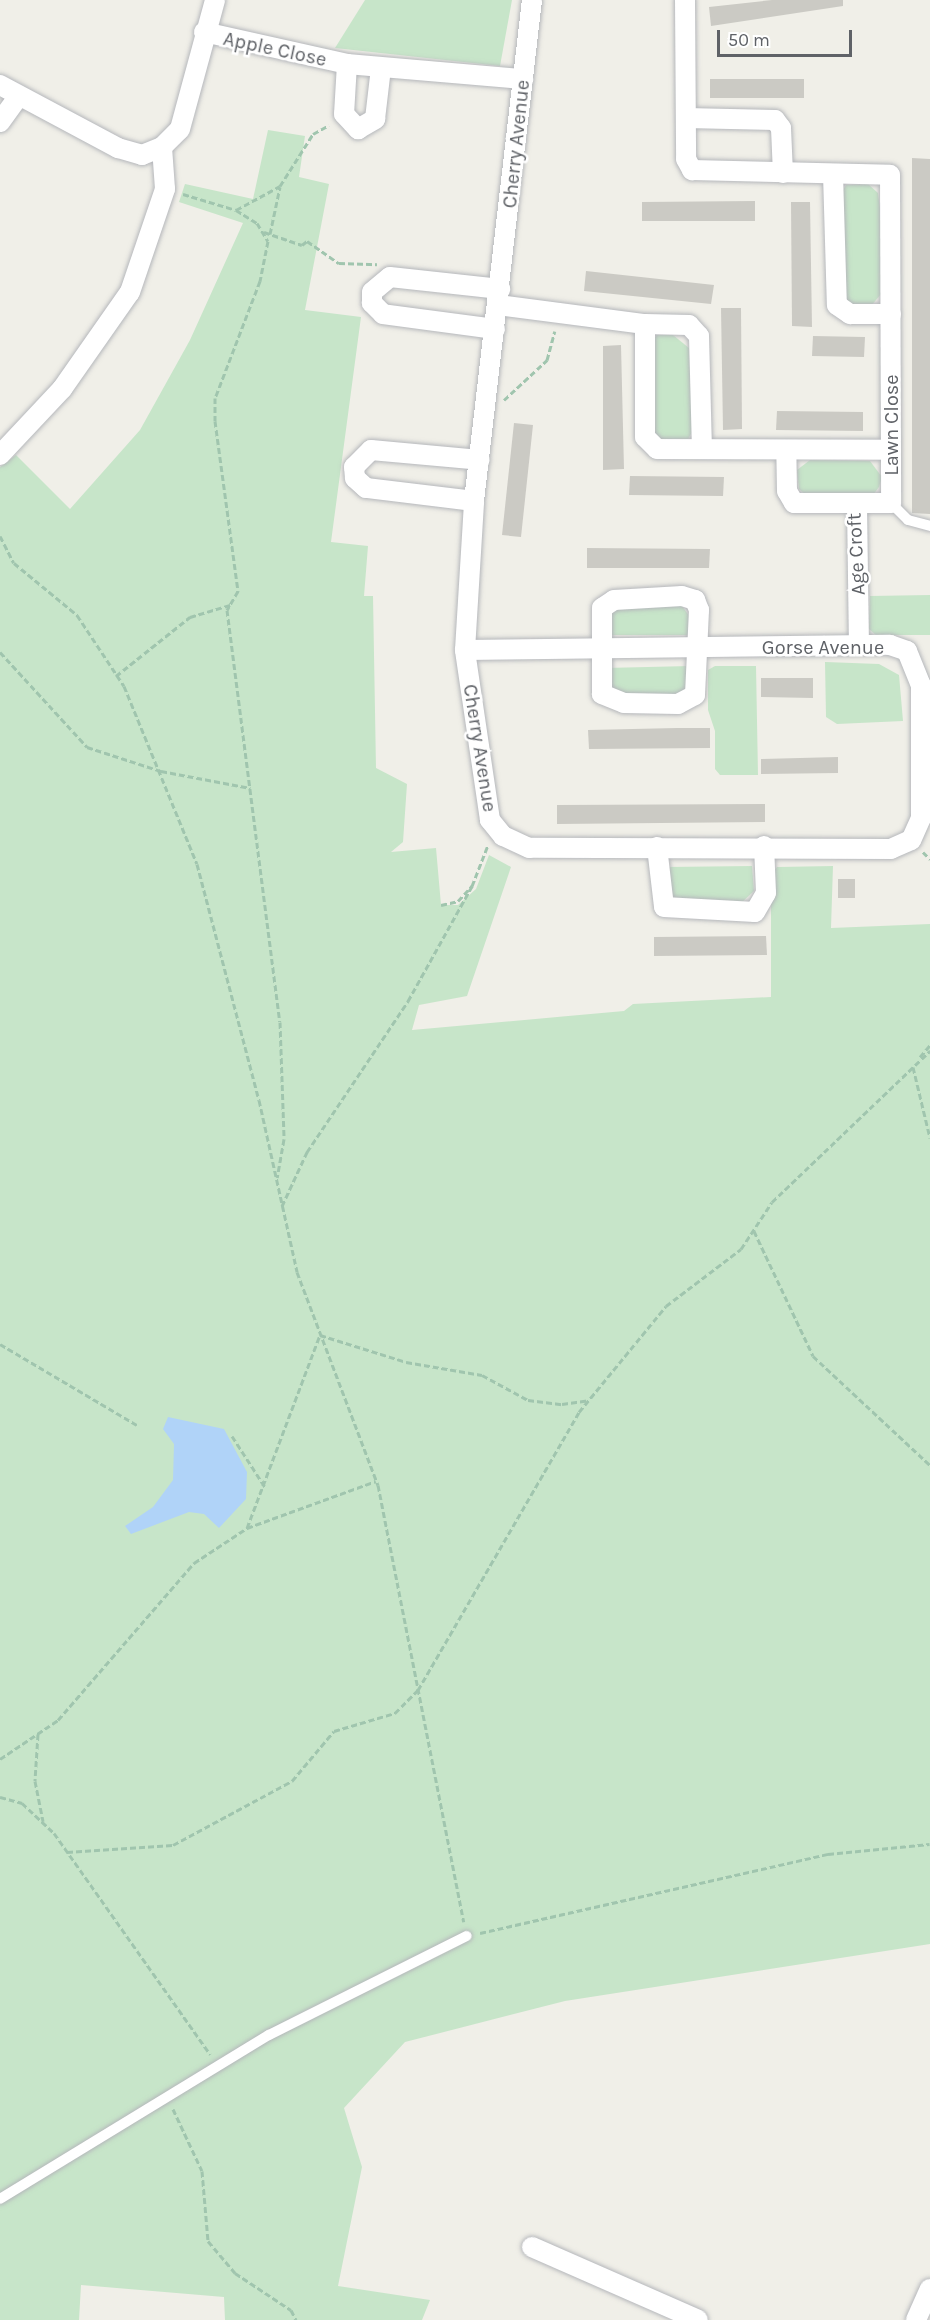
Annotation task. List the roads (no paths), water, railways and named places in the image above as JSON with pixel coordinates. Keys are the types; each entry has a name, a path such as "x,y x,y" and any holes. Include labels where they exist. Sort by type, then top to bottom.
{"street":[{"path":"0,85 18,97 142,155 162,147 180,129 204,32 215,0"},
{"name":"Cherry Avenue","path":"532,0 474,501 465,650 490,820 496,827 529,848 764,846 891,849 911,840 921,818 921,685"},
{"path":"686,0 686,118 775,120 781,128 783,173"},
{"name":"Apple Close","path":"204,32 347,64 523,79"},
{"name":"Apple Close","path":"347,64 347,121 358,129 375,119 381,68"},
{"path":"0,122 18,97"},
{"name":"Lawn Close","path":"686,118 686,159 692,170 890,175 891,503 857,504"},
{"path":"0,455 62,389 130,292 165,189 162,147"},
{"path":"833,174 837,305 850,314 891,314"},
{"path":"495,329 383,314 372,303 372,292 390,277 499,297 558,313 645,324 689,326 699,336 702,449"},
{"path":"645,324 645,437 657,449 786,452 891,450"},
{"path":"474,501 366,488 355,478 354,467 371,450 480,460"},
{"name":"Age Croft","path":"786,452 788,492 794,503 857,504 859,645"},
{"path":"682,596 698,604 700,648 698,689 678,704 624,703 603,694 599,619 606,602 682,596"},
{"name":"Gorse Avenue","path":"465,650 859,645 908,651 921,685"},
{"path":"657,847 664,907 755,912 766,893 764,846"},
{"path":"532,2247 698,2320"},
{"path":"916,2320 930,2289"}],"lane":[{"path":"891,503 908,520 930,526"},
{"path":"0,2199 218,2065 467,1936"}],"water":[{"path":"168,1417 224,1429 247,1472 246,1499 219,1528 204,1514 189,1512 131,1534 125,1526 153,1507 173,1480 174,1444 163,1429"}]}
